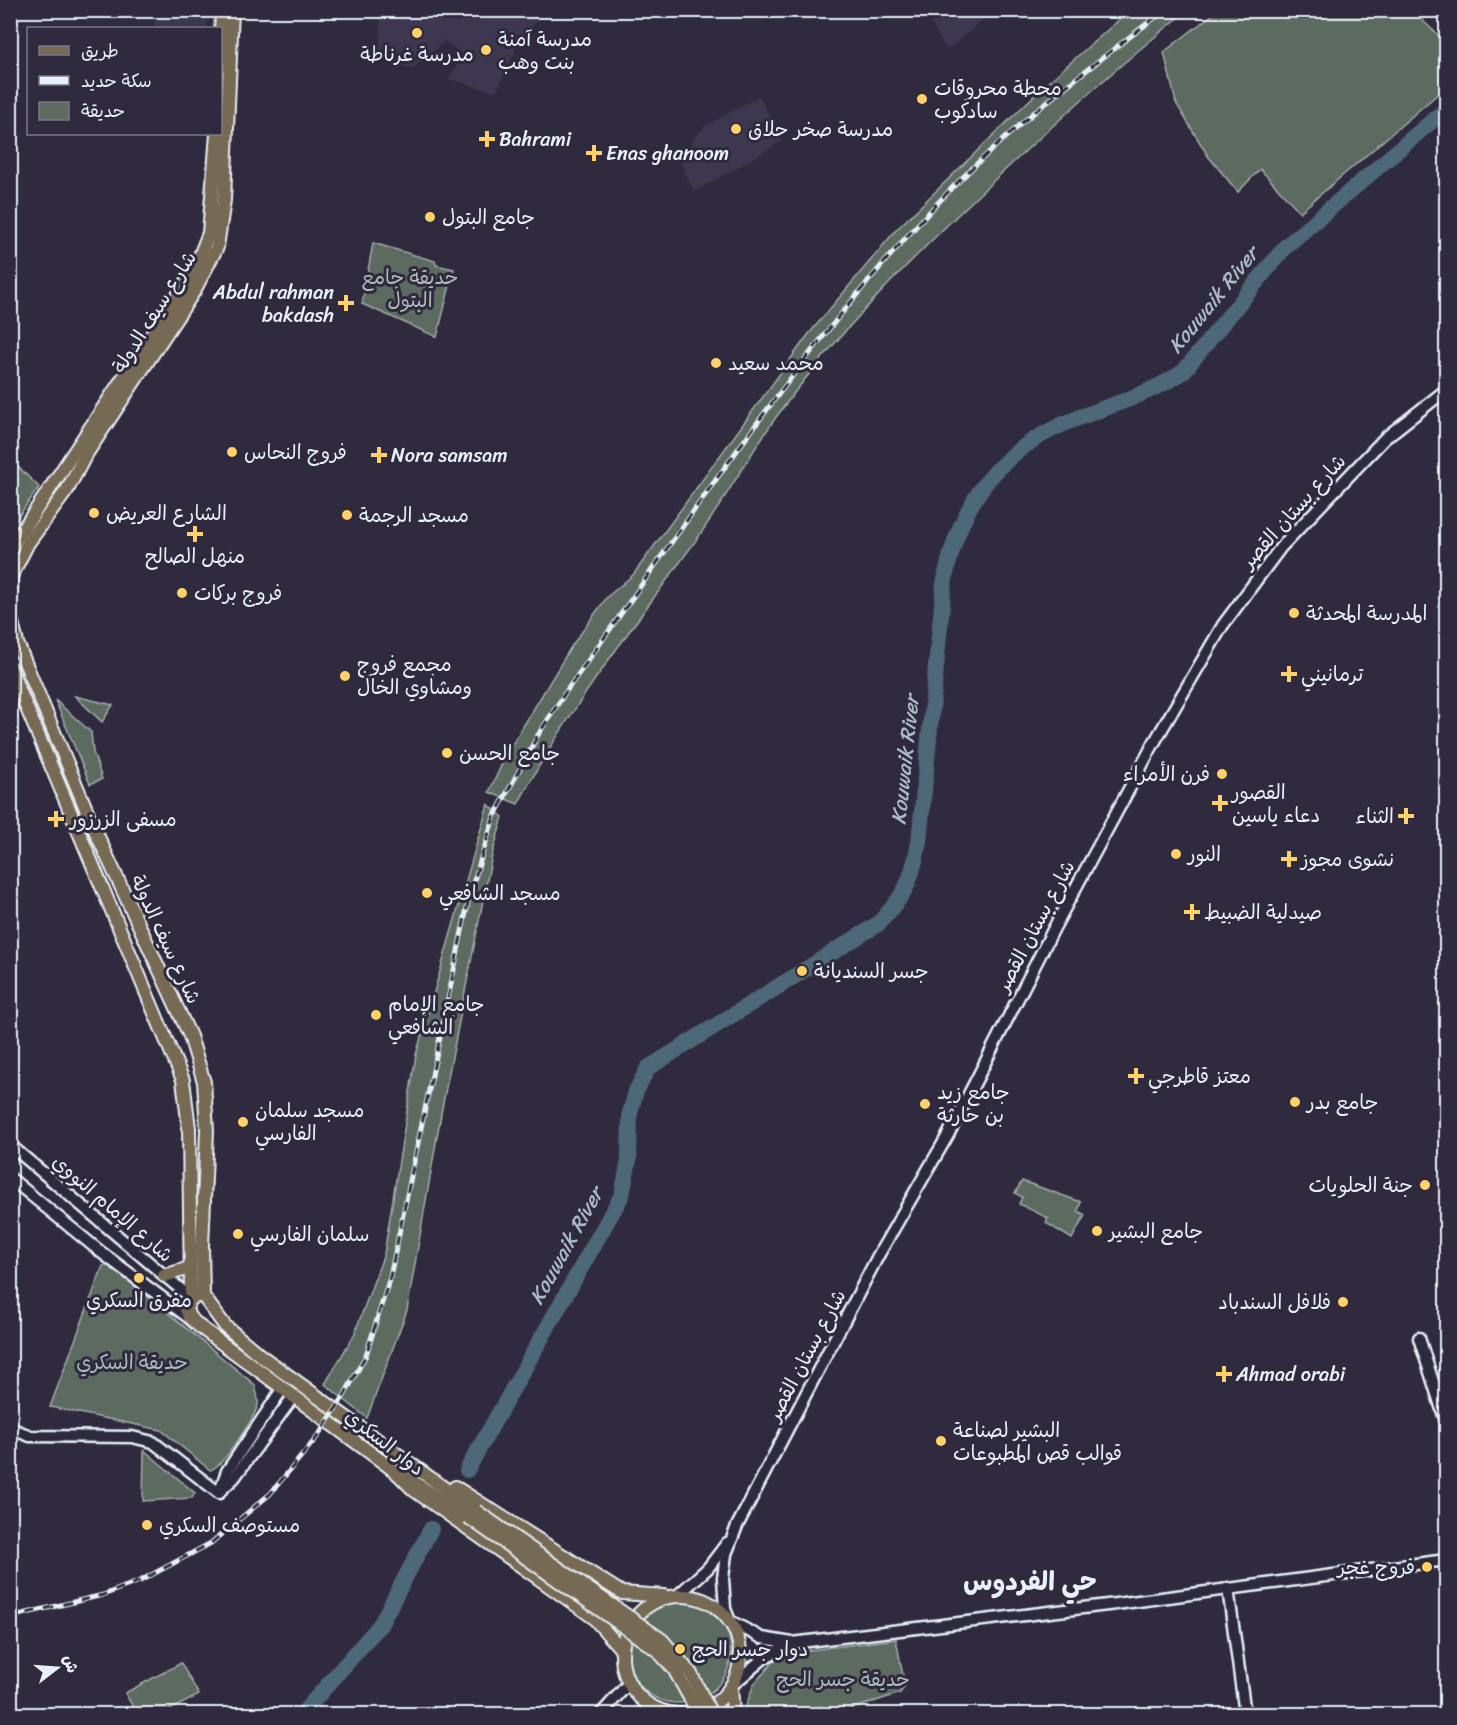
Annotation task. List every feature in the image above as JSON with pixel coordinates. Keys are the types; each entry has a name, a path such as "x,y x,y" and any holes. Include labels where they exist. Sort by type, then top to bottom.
{"main road":[{"path":"221,27 222,10"},
{"name":"شارع سيف الدولة","path":"10,602 12,574 28,543 67,490 85,456 194,291 217,247 224,200 232,10"},
{"path":"1441,10 1446,15"},
{"name":"شارع سيف الدولة","path":"10,549 194,271 209,232 217,135"},
{"name":"شارع بستان القصر","path":"730,1622 725,1609 723,1578 726,1554 733,1535 885,1244 948,1135 1144,760 1218,633 1275,554 1338,484 1385,438 1446,390"},
{"name":"شارع سيف الدولة","path":"10,614 17,642 89,817 190,1036 204,1082 207,1131 202,1246 197,1297"},
{"name":"شارع سيف الدولة","path":"10,668 183,1080 189,1128 189,1268 197,1297"},
{"name":"شارع الإمام النووي","path":"10,1145 164,1276 197,1297"},
{"path":"10,1178 102,1253 192,1320"},
{"path":"164,1276 189,1268"},
{"path":"192,1320 186,1310 197,1297 234,1335 657,1650 674,1669 699,1714"},
{"name":"دوار السكري","path":"192,1320 395,1471 414,1490 593,1617 621,1649"},
{"path":"1419,1338 1446,1422"},
{"path":"10,1428 30,1436 132,1437 153,1442 219,1492 227,1471 288,1393"},
{"path":"405,1461 442,1478 622,1593 673,1596 706,1601 719,1610 735,1631 740,1654 739,1665 731,1686 733,1714"},
{"path":"395,1471 472,1514 662,1640 691,1674 711,1714"},
{"name":"شارع بستان القصر","path":"673,1596 708,1568 733,1535"},
{"path":"730,1622 762,1638 792,1643 1096,1607 1446,1560"},
{"path":"1228,1588 1245,1714"},
{"path":"673,1596 651,1603 636,1615 626,1631 621,1649 628,1684 658,1709 673,1714 706,1709 765,1656 792,1643"},
{"path":"601,1714 628,1684"},
{"path":"641,1714 658,1709"}],"shaded area":[{"path":"381,10 545,11 518,45 496,92 448,79 464,56 445,41 412,69 379,56"},
{"path":"155,11 207,11 207,27 154,27"},
{"path":"924,11 993,11 950,48 945,48"},
{"path":"759,96 783,141 694,192 681,163 694,137 705,126"}],"green space":[{"path":"1129,11 1187,11 1110,75 1011,164 930,242 848,328 774,420 705,528 579,703 518,804 489,792 507,753 571,647 607,597 633,575 808,335 896,230 1046,84"},
{"path":"1217,11 1412,11 1446,42 1446,87 1300,212 1260,169 1238,192 1208,156 1176,103 1164,52"},
{"name":"حديقة جامع البتول","path":"373,243 435,261 436,265 454,269 437,337 362,304"},
{"path":"11,460 39,487 11,527"},
{"path":"75,696 113,705 102,722"},
{"path":"55,700 91,732 93,752 102,779 90,784"},
{"path":"488,804 503,817 492,855 442,1108 407,1310 367,1418 325,1384 354,1335 384,1254 416,1055"},
{"path":"1022,1181 1081,1202 1078,1211 1085,1215 1072,1239 1046,1223 1048,1218 1019,1204 1022,1197 1015,1193"},
{"name":"حديقة السكري","path":"103,1266 111,1266 255,1385 258,1405 255,1411 237,1442 222,1461 210,1470 161,1430 50,1407"},
{"path":"144,1450 195,1493 192,1498 143,1501"},
{"path":"679,1599 699,1603 716,1614 727,1631 731,1651 727,1671 716,1688 699,1699 679,1703 659,1699 642,1688 631,1671 627,1651 631,1631 642,1614 659,1603"},
{"name":"حديقة جسر الحج","path":"896,1639 905,1686 900,1693 837,1714 825,1714 820,1706 795,1714 743,1714 754,1684 780,1654"},
{"path":"181,1663 199,1695 162,1714 137,1714 125,1693"}],"waterway":[{"name":"Kouwaik River","path":"467,1470 622,1195 629,1160 630,1113 636,1091 648,1068 878,924 906,887 919,842 944,584 960,528 972,503 987,481 1005,462 1050,430 1145,393 1183,372 1286,246 1446,109"},
{"name":"Kouwaik River","path":"302,1714 380,1625 431,1529"}],"railway":[{"path":"10,1617 103,1595 140,1581 211,1543 270,1494 318,1436 344,1396 366,1355 390,1277 470,893 494,817 538,735 567,690 742,444 787,383 882,265 932,209 986,155 1074,80 1165,10"}],"place":[{"name":"مدرسة غرناطة","path":"417,33"},
{"name":"مدرسة آمنة بنت وهب","path":"486,50"},
{"name":"محطة محروقات سادكوب","path":"922,99"},
{"name":"مدرسة صخر حلاق","path":"736,129"},
{"name":"Bahrami","path":"487,139"},
{"name":"Enas ghanoom","path":"594,153"},
{"name":"جامع البتول","path":"430,217"},
{"name":"Abdul rahman bakdash","path":"346,303"},
{"name":"محمد سعيد","path":"716,363"},
{"name":"فروج النحاس","path":"232,452"},
{"name":"Nora samsam","path":"379,455"},
{"name":"الشارع العريض","path":"94,513"},
{"name":"مسجد الرجمة","path":"347,515"},
{"name":"منهل الصالح","path":"195,534"},
{"name":"فروج بركات","path":"182,593"},
{"name":"المدرسة المحدثة","path":"1294,613"},
{"name":"ترمانيني","path":"1289,674"},
{"name":"مجمع فروج ومشاوي الخال","path":"345,676"},
{"name":"جامع الحسن","path":"447,753"},
{"name":"فرن اﻷمراء","path":"1222,774"},
{"name":"القصور دعاء ياسين","path":"1220,803"},
{"name":"الثناء","path":"1406,816"},
{"name":"مسفى الزرزور","path":"56,819"},
{"name":"النور","path":"1176,854"},
{"name":"نشوى مجوز","path":"1289,859"},
{"name":"مسجد الشافعي","path":"427,893"},
{"name":"صيدلية الضبيط","path":"1192,912"},
{"name":"جسر السنديانة","path":"802,971"},
{"name":"جامع الإمام الشافعي","path":"376,1015"},
{"name":"معتز قاطرجي","path":"1136,1076"},
{"name":"جامع بدر","path":"1295,1102"},
{"name":"جامع زيد بن حارثة","path":"925,1104"},
{"name":"مسجد سلمان الفارسي","path":"243,1122"},
{"name":"جنة الحلويات","path":"1425,1185"},
{"name":"جامع البشير","path":"1097,1231"},
{"name":"سلمان الفارسي","path":"238,1234"},
{"name":"مفرق السكري","path":"139,1278"},
{"name":"فلافل السندباد","path":"1343,1302"},
{"name":"Ahmad orabi","path":"1224,1374"},
{"name":"البشير لصناعة قوالب قص المطبوعات","path":"941,1441"},
{"name":"مستوصف السكري","path":"147,1525"},
{"name":"فروج غجر","path":"1427,1567"},
{"name":"دوار جسر الحج","path":"680,1649"}],"district":[{"name":"حي الفردوس","path":"1030,1581"}]}
